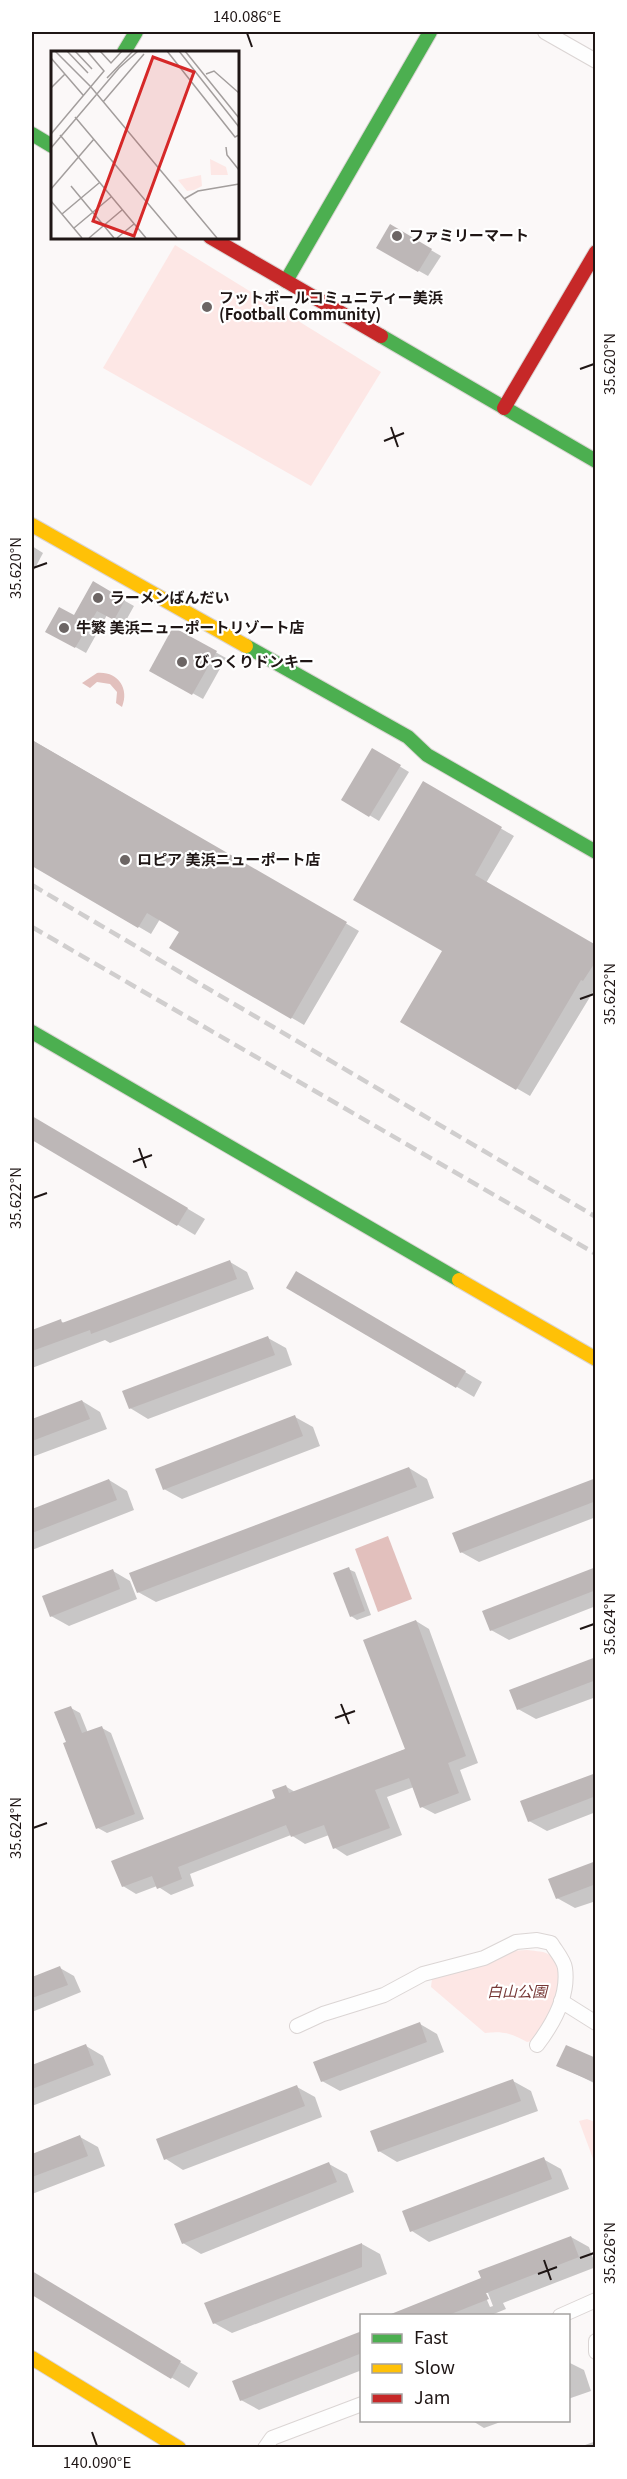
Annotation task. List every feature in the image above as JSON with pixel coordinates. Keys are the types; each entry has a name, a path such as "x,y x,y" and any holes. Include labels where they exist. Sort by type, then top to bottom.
{"street":[{"path":"125,51 136,32"},
{"path":"286,281 430,32"},
{"path":"545,32 596,61"},
{"path":"32,134 51,145"},
{"path":"212,238 596,461"},
{"path":"504,408 596,252"},
{"path":"32,525 408,737 427,755 596,852"},
{"path":"32,1032 596,1359"},
{"path":"297,2026 323,2014 384,1995 423,1974 484,1958 516,1942 537,1940 551,1943 565,1966 561,2001 552,2026 537,2045"},
{"path":"561,2001 596,2023"},
{"path":"564,2314 596,2300"},
{"path":"596,2341 596,2352"},
{"path":"32,2358 179,2448"},
{"path":"265,2448 272,2438 360,2405"}],"green space":[{"name":"フットボールコミュニティー美浜 (Football Community)","path":"175,245 381,372 311,486 103,368"},
{"name":"白山公園","path":"527,1950 546,1953 556,1961 561,1971 558,1996 533,2041 527,2042 507,2033 485,2033 431,1987 432,1979 507,1951"},
{"path":"587,2119 595,2122 595,2164 579,2121"}],"shaded area":[{"path":"97,673 110,675 120,682 124,693 122,707 116,703 117,692 110,684 97,682 90,688 82,683"},
{"path":"388,1536 412,1599 378,1612 355,1549"}],"building":[{"name":"ファミリーマート","path":"390,224 432,249 418,272 376,248"},
{"path":"93,581 125,600 114,620 97,611 75,648 45,632 59,607 74,615"},
{"path":"173,627 217,651 192,695 149,671"},
{"path":"32,740 347,922 291,1019 169,948 179,932 147,913 138,928 32,866"},
{"path":"372,748 401,765 369,817 341,800"},
{"path":"423,781 502,827 475,875 596,945 596,961 583,981 581,980 516,1090 400,1022 442,951 353,900"},
{"path":"32,1116 188,1208 177,1226 32,1140"},
{"path":"230,1260 237,1279 91,1334 90,1330 32,1351 32,1330 61,1319 62,1323"},
{"path":"296,1271 466,1371 456,1388 286,1288"},
{"path":"268,1336 275,1355 129,1409 122,1391"},
{"path":"82,1400 90,1419 32,1441 32,1419"},
{"path":"295,1415 303,1436 163,1490 155,1469"},
{"path":"409,1467 417,1487 137,1593 129,1573"},
{"path":"596,1478 596,1501 460,1553 452,1533"},
{"path":"109,1479 117,1500 32,1533 32,1509"},
{"path":"349,1567 365,1611 350,1617 333,1573"},
{"path":"596,1567 596,1590 490,1631 482,1611"},
{"path":"113,1569 120,1589 50,1617 42,1596"},
{"path":"416,1620 466,1756 448,1763 459,1793 420,1808 409,1778 375,1790 390,1828 333,1849 324,1825 291,1837 286,1825 178,1867 182,1879 157,1889 152,1876 122,1887 111,1861 275,1798 272,1790 286,1785 289,1793 405,1749 363,1640"},
{"path":"596,1657 596,1680 517,1710 509,1690"},
{"path":"71,1706 82,1733 102,1726 135,1814 96,1829 63,1743 66,1742 54,1712"},
{"path":"596,1773 596,1796 528,1822 520,1801"},
{"path":"596,1861 596,1884 556,1899 548,1879"},
{"path":"60,1966 68,1985 32,1998 32,1977"},
{"path":"420,2022 427,2042 321,2082 313,2062"},
{"path":"86,2044 94,2065 32,2089 32,2065"},
{"path":"566,2045 596,2058 596,2083 556,2066"},
{"path":"513,2079 521,2101 378,2152 370,2131"},
{"path":"297,2085 305,2106 164,2160 156,2139"},
{"path":"80,2135 88,2156 32,2177 32,2154"},
{"path":"544,2157 552,2179 410,2232 402,2211"},
{"path":"329,2162 337,2182 182,2244 174,2224"},
{"path":"571,2236 579,2257 486,2293 489,2299 451,2314 391,2314 481,2278 478,2271"},
{"path":"362,2243 362,2267 213,2324 204,2303"},
{"path":"32,2271 181,2361 171,2379 32,2295"},
{"path":"360,2332 360,2354 240,2401 232,2381"}],"railway":[{"path":"32,885 596,1217"},
{"path":"32,927 596,1254"}],"traffic: fast":[{"path":"125,51 136,32"},
{"path":"286,281 430,32"},
{"path":"32,134 51,145"},
{"path":"381,336 596,461"},
{"path":"246,646 408,737 427,755 596,852"},
{"path":"32,1032 459,1280"}],"traffic: slow":[{"path":"32,525 246,646"},
{"path":"459,1280 596,1359"},
{"path":"32,2358 179,2448"}],"traffic: jam":[{"path":"212,238 381,336"},
{"path":"504,408 596,252"}],"place":[{"name":"ファミリーマート","path":"397,236"},
{"name":"フットボールコミュニティー美浜 (Football Community)","path":"207,307"},
{"name":"ラーメンばんだい","path":"98,598"},
{"name":"牛繁 美浜ニューポートリゾート店","path":"64,628"},
{"name":"びっくりドンキー","path":"182,662"},
{"name":"ロピア 美浜ニューポート店","path":"125,860"}]}
